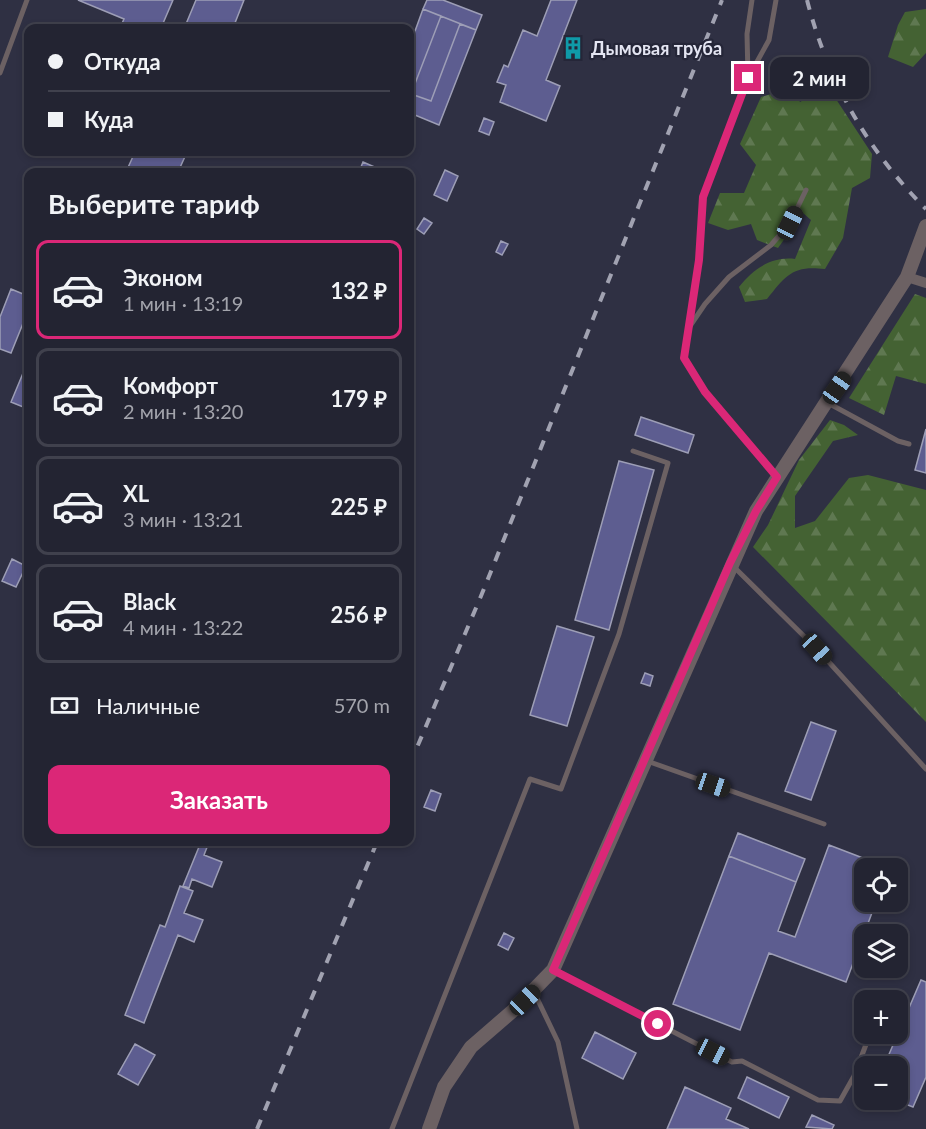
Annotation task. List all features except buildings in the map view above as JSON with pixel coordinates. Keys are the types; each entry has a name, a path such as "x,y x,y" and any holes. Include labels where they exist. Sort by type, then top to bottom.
{"street":[{"path":"429,1129 444,1087 471,1047 534,992 553,970 730,563 756,511 907,277 926,226"},
{"path":"907,277 926,283"}],"lane":[{"path":"0,73 27,0"},
{"path":"748,78 747,34 752,0"},
{"path":"776,0 769,40 748,78 703,197 699,260 684,358 705,392 777,477"},
{"path":"688,329 705,304 729,277 771,245 790,223 806,190"},
{"path":"827,402 897,441 909,444"},
{"path":"392,1129 530,779 561,789 619,634 668,463 633,451"},
{"path":"730,563 817,649 926,769"},
{"path":"645,761 824,824"},
{"path":"553,970 732,1062 742,1061 818,1100 840,1101 854,1076 866,1044"},
{"path":"534,992 558,1042 577,1129"}],"green space":[{"path":"926,9 926,53 913,67 888,57 898,25 905,12"},
{"path":"817,58 832,93 872,154 870,178 852,188 843,238 825,269 798,270 785,278 767,299 745,302 739,287 764,265 779,260 795,259 811,220 803,213 778,248 757,240 751,224 728,230 708,223 720,193 744,193 756,165 740,144 761,97 791,88 800,102 811,96 799,62"},
{"path":"915,294 926,298 926,384 896,376 884,415 849,398"},
{"path":"830,420 844,425 858,435 833,441 795,496 795,528 815,521 849,478 868,475 926,490 926,722 753,547 768,525 799,460"}],"railway":[{"path":"414,755 481,596 722,0"},
{"path":"807,0 826,59 852,113 885,163 926,209"},
{"path":"257,1129 375,846"}],"place":[{"name":"Дымовая труба","path":"573,48"}],"route":[{"path":"658,1024 553,970 730,563 756,511 777,477 705,392 684,358 699,260 703,197 748,78"}]}
